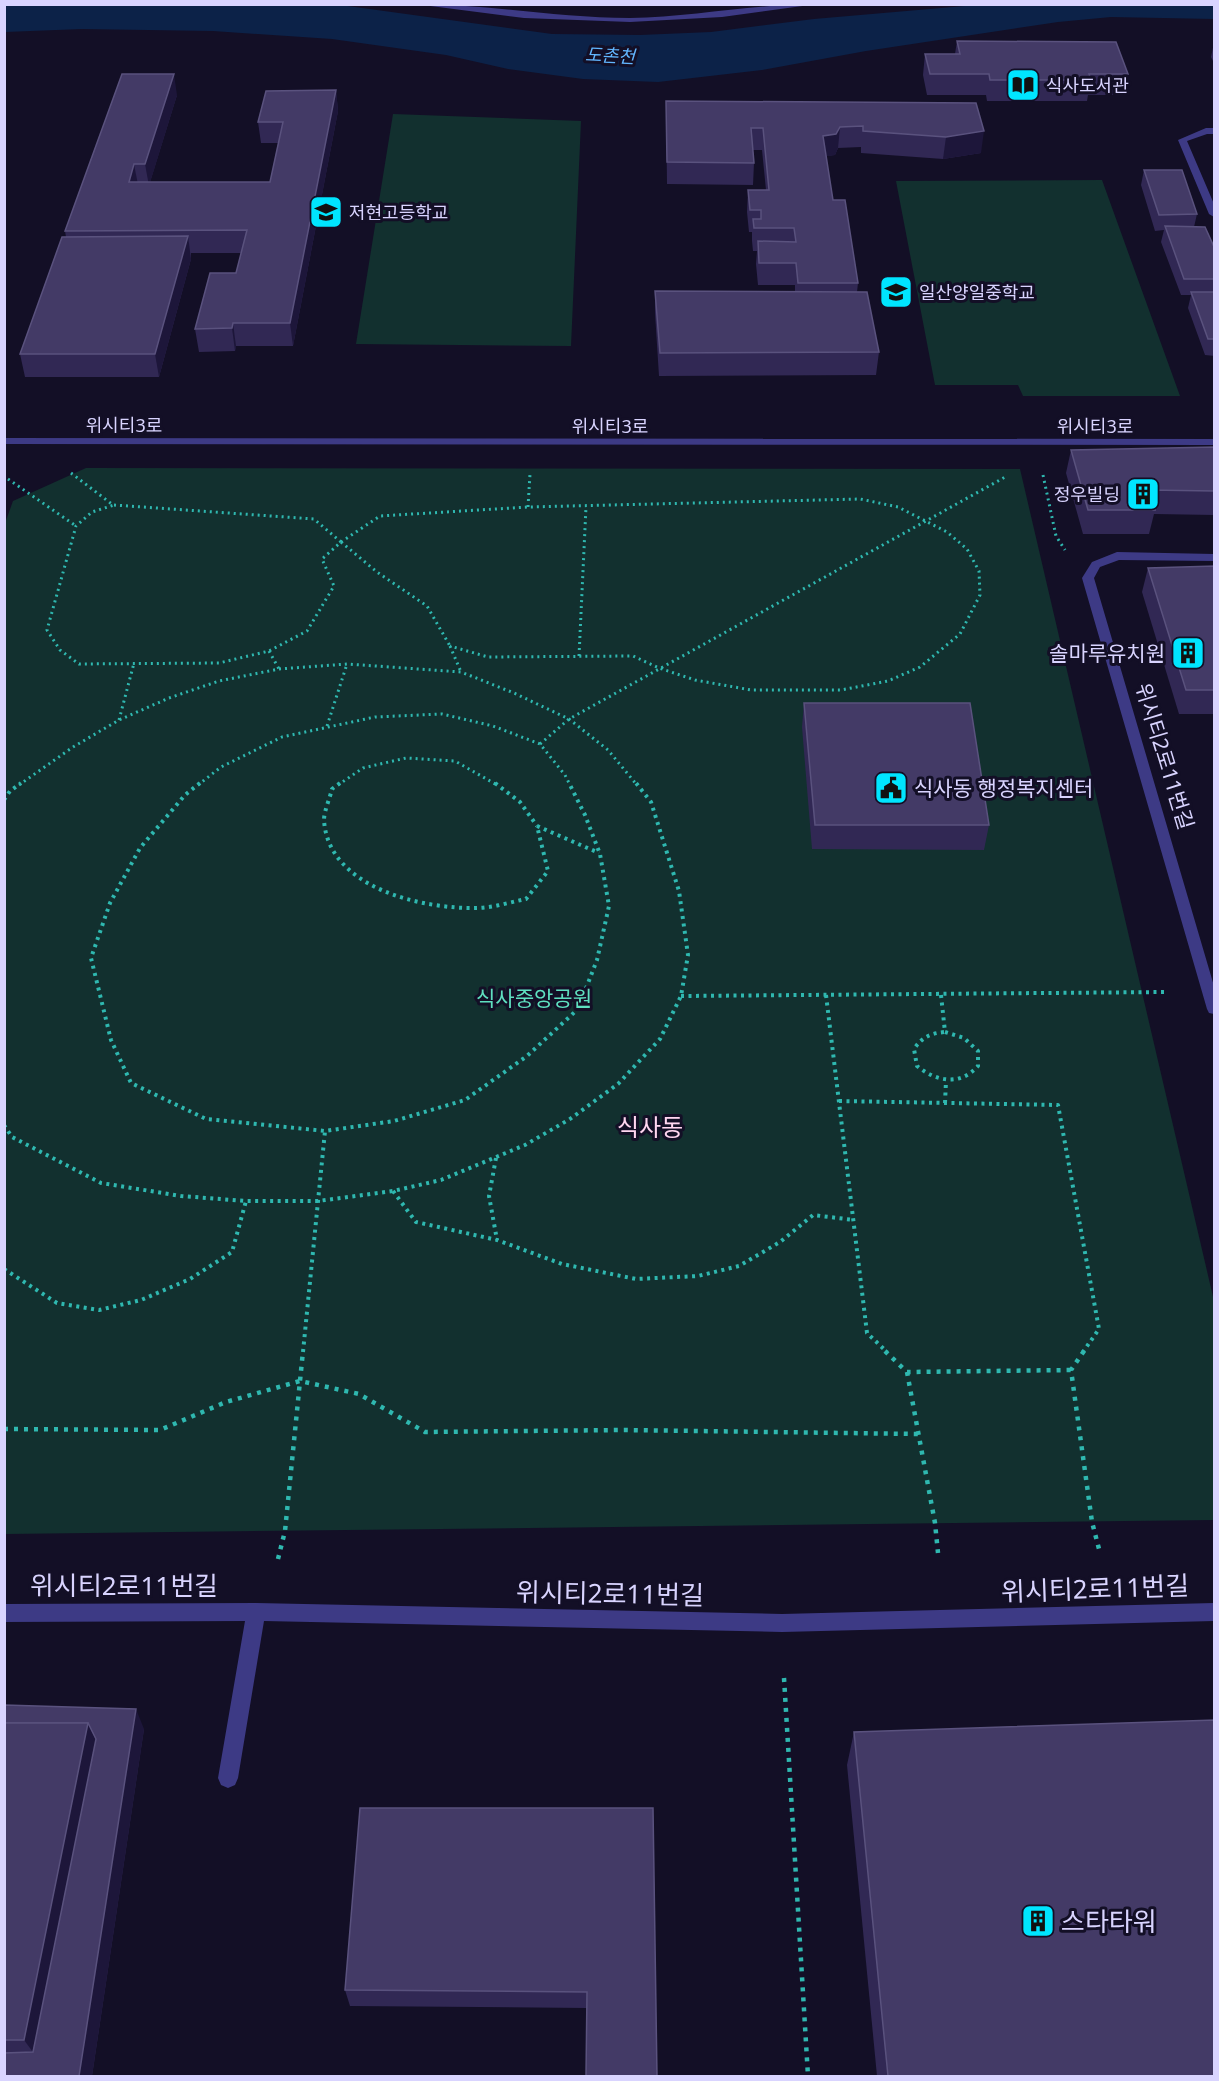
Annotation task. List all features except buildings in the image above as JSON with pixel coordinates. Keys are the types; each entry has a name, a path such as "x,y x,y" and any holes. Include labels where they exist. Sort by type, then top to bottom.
{"street":[{"path":"419,4 566,18 630,20 683,19 813,4"},
{"path":"1215,131 1206,131 1182,140 1215,214"},
{"name":"위시티3로","path":"4,441 1215,442"},
{"name":"위시티2로11번길","path":"1215,556 1117,556 1096,565 1088,578 1215,1009"},
{"name":"위시티2로11번길","path":"4,1612 256,1612 782,1623 1215,1612"},
{"path":"228,1778 256,1612"}],"path":[{"path":"64,468 114,505"},
{"path":"528,507 530,468"},
{"path":"1042,472 1056,536 1066,550"},
{"path":"540,744 569,719 1010,474"},
{"path":"8,479 76,526"},
{"path":"450,646 488,657 633,656 659,669 695,680 751,690 841,690 888,681 920,667 941,652 960,634 980,595 979,571 967,549 927,520 898,507 860,499 528,507 380,516 342,541 321,559 334,586 308,631 269,651 219,663 78,664 60,650 47,630 76,526 92,513 114,505 314,519 342,541 377,572 427,606 450,646 461,672"},
{"path":"579,656 586,507"},
{"path":"269,651 279,669"},
{"path":"119,720 134,663"},
{"path":"327,726 347,664"},
{"path":"4,800 10,791 37,772 119,720 169,698 219,681 279,669 347,664 461,672 514,693 569,719 608,750 651,802 679,891 687,955 681,996 660,1039 618,1084 570,1119 525,1145 441,1180 393,1191 318,1201 246,1202 181,1196 101,1183 12,1137 4,1125"},
{"path":"442,714 493,726 540,744 565,775 600,854 609,906 597,960 578,1009 527,1056 465,1100 394,1121 325,1131 206,1119 131,1083 111,1040 92,958 110,903 140,849 185,795 221,767 282,737 375,717 442,714"},
{"path":"537,826 548,871 526,899 478,908 428,905 373,888 344,865 330,844 324,819 333,789 363,768 406,758 455,761 485,776 520,802 537,826 600,854"},
{"path":"681,996 1165,992"},
{"path":"826,995 867,1333 907,1372 935,1523 938,1553"},
{"path":"941,995 945,1032"},
{"path":"945,1032 964,1038 978,1051 980,1059 973,1073 956,1081 946,1081 924,1073 917,1066 914,1057 914,1049 925,1036 945,1032"},
{"path":"945,1103 946,1081"},
{"path":"839,1101 1058,1105 1099,1329 1071,1370 1092,1521 1099,1550"},
{"path":"278,1559 285,1531 325,1131"},
{"path":"496,1158 489,1196 497,1240"},
{"path":"393,1191 416,1222 497,1240 562,1264 636,1279 698,1276 739,1266 780,1242 813,1215 854,1220"},
{"path":"4,1269 57,1303 99,1310 141,1300 190,1279 232,1252 246,1202"},
{"path":"907,1372 1071,1370"},
{"path":"4,1429 160,1430 226,1402 300,1381 358,1394 425,1432 624,1430 919,1434"},
{"path":"784,1678 808,2076"}],"green space":[{"path":"393,114 581,121 571,346 356,344"},
{"path":"1102,180 1180,396 1023,396 1018,385 935,385 896,181"},
{"name":"식사중앙공원","path":"86,468 1020,469 1214,1301 1214,1520 5,1534 4,526 13,501"}],"water":[{"name":"도촌천","path":"333,4 552,34 640,35 711,32 814,19 976,5 1214,5 1214,19 1111,17 1058,22 866,51 762,70 658,82 583,79 508,69 446,55 332,39 213,31 82,29 5,32 5,5"}],"place":[{"name":"식사도서관","path":"1023,85"},
{"name":"저현고등학교","path":"326,212"},
{"name":"일산양일중학교","path":"896,292"},
{"name":"정우빌딩","path":"1143,494"},
{"name":"솔마루유치원","path":"1188,653"},
{"name":"식사동 행정복지센터","path":"891,788"},
{"name":"스타타워","path":"1038,1921"}],"district":[{"name":"식사동","path":"650,1126"}]}
